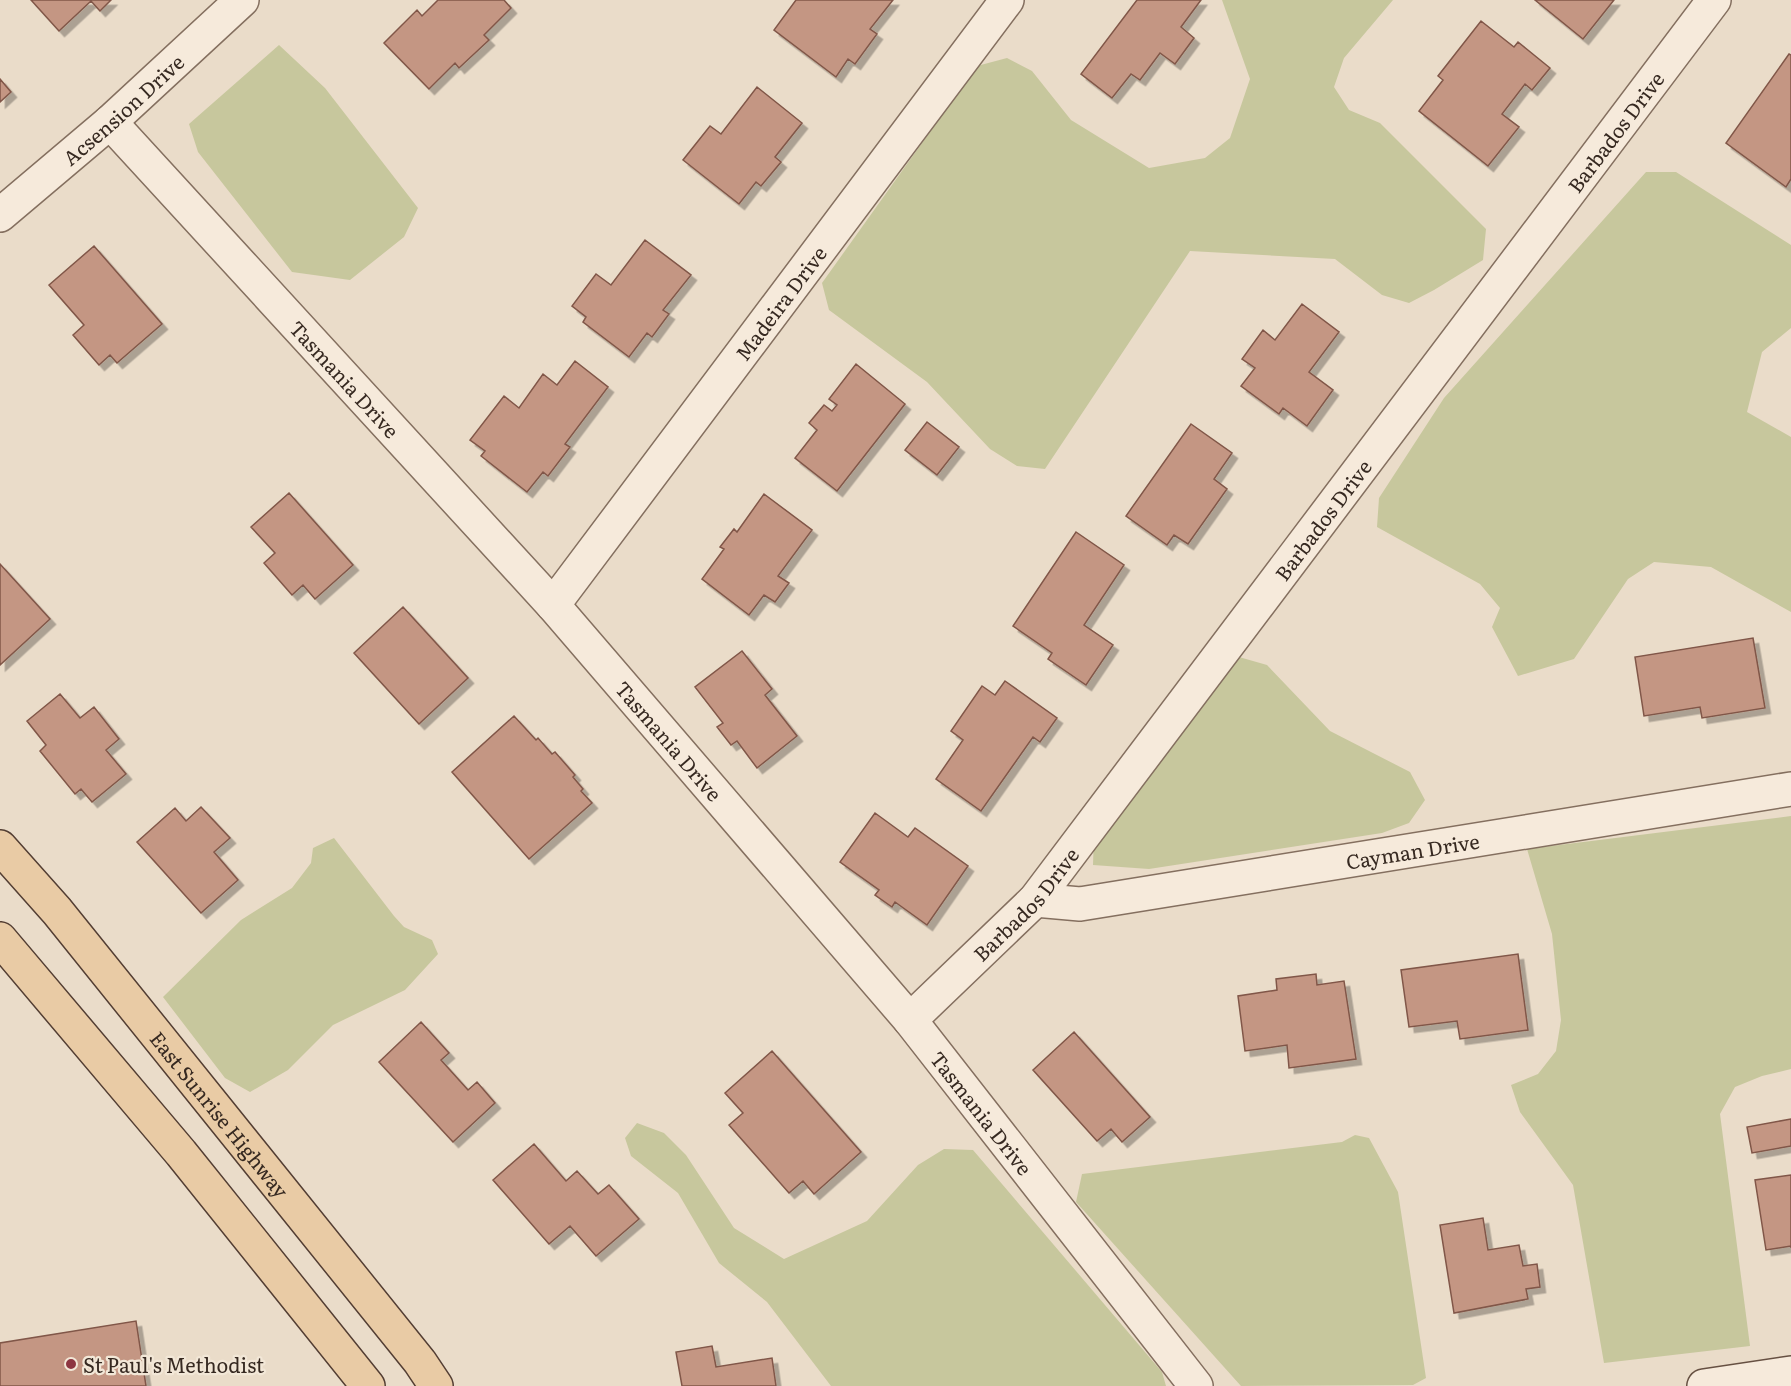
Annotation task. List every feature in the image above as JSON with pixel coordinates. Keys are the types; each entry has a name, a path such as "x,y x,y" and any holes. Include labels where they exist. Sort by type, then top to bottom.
{"main road":[{"name":"East Sunrise Highway","path":"0,847 72,929 413,1353 436,1386"},
{"path":"0,939 181,1153 368,1386"}],"street":[{"name":"Acsension Drive","path":"0,215 110,122 242,0"},
{"name":"Madeira Drive","path":"553,605 1007,0"},
{"name":"Barbados Drive","path":"910,1020 1035,900 1714,0"},
{"name":"Tasmania Drive","path":"110,122 553,605 910,1020 1196,1386"},
{"name":"Cayman Drive","path":"1035,900 1080,904 1791,789"},
{"path":"1704,1386 1791,1373"}],"green space":[{"path":"1222,0 1393,0 1344,58 1334,87 1349,110 1380,123 1486,229 1483,260 1409,303 1382,295 1335,259 1190,251 1045,469 1017,466 990,449 927,382 829,310 822,283 977,66 1007,58 1032,71 1071,120 1149,168 1205,158 1230,138 1250,79"},
{"path":"279,45 325,88 418,208 404,237 350,280 292,272 198,152 189,124"},
{"path":"1646,172 1676,172 1791,245 1791,328 1762,352 1747,412 1791,437 1791,612 1711,567 1654,562 1628,579 1574,659 1518,676 1492,627 1500,608 1480,584 1377,527 1379,498 1444,398"},
{"path":"1239,657 1267,665 1330,731 1410,772 1425,800 1409,823 1382,833 1149,869 1093,865 1095,803"},
{"path":"1791,816 1791,1069 1762,1076 1735,1087 1720,1114 1750,1346 1604,1363 1573,1185 1520,1112 1511,1085 1538,1074 1556,1051 1561,1020 1552,934 1527,849"},
{"path":"334,838 394,916 404,927 432,940 438,954 405,990 333,1025 288,1070 250,1092 225,1078 163,997 241,920 292,888 311,863 313,848"},
{"path":"637,1123 664,1133 686,1155 734,1228 784,1259 867,1221 918,1165 944,1149 973,1150 1162,1372 1166,1386 831,1386 767,1302 719,1263 678,1193 631,1156 625,1138"},
{"path":"1355,1135 1369,1138 1398,1192 1426,1378 1413,1385 1241,1386 1076,1202 1082,1174 1342,1142"}],"building":[{"path":"31,0 111,0 100,11 91,1 59,31"},
{"path":"438,0 504,0 511,8 484,35 489,40 459,68 455,63 429,89 384,43 417,10 422,16"},
{"path":"796,0 893,0 870,29 877,34 855,64 848,59 836,77 774,30"},
{"path":"1137,0 1201,0 1181,27 1194,38 1175,64 1160,53 1140,80 1131,74 1112,98 1081,74"},
{"path":"1535,0 1614,0 1583,39"},
{"path":"1481,21 1514,47 1518,42 1550,68 1532,90 1525,84 1502,114 1519,127 1488,166 1419,111 1443,80 1438,76"},
{"path":"1789,54 1791,55 1791,179 1786,187 1726,143"},
{"path":"0,79 11,92 0,102"},
{"path":"757,87 802,123 775,157 781,162 761,186 756,182 739,204 683,160 710,126 721,134"},
{"path":"645,240 691,275 663,310 669,314 652,337 647,333 629,357 583,322 586,317 572,306 596,274 611,285"},
{"path":"94,246 162,324 117,363 110,355 99,365 73,335 84,325 49,285"},
{"path":"1302,304 1339,332 1309,372 1333,390 1307,426 1283,408 1279,414 1241,386 1255,368 1242,359 1263,330 1275,340"},
{"path":"575,361 608,387 565,444 570,447 548,476 543,472 527,492 481,456 485,451 470,440 504,396 519,408 543,374 557,385"},
{"path":"856,364 905,404 837,491 795,458 817,430 809,423 824,405 832,411 837,405 829,399"},
{"path":"927,422 959,447 937,475 905,450"},
{"path":"1191,424 1232,453 1214,479 1227,489 1188,544 1174,535 1167,545 1126,516"},
{"path":"289,493 353,565 315,599 303,585 292,595 264,563 275,553 251,527"},
{"path":"764,494 812,530 778,576 789,583 775,602 764,595 749,615 702,579 724,549 720,547 734,529 737,532"},
{"path":"1076,532 1124,565 1084,625 1113,645 1086,685 1048,659 1052,653 1013,626"},
{"path":"0,564 50,619 0,665"},
{"path":"403,607 468,678 419,724 354,653"},
{"path":"1753,638 1765,708 1702,718 1700,707 1644,716 1635,657"},
{"path":"742,651 772,689 765,695 797,736 757,768 737,741 731,745 717,727 723,723 695,687"},
{"path":"1005,681 1057,718 1040,742 1033,737 981,811 936,779 963,740 951,731 982,686 995,695"},
{"path":"60,694 80,718 94,707 119,739 106,750 126,774 92,802 81,789 75,794 40,751 46,745 27,721"},
{"path":"514,716 536,740 538,738 552,754 555,752 575,775 573,777 583,789 581,791 592,803 529,859 452,772"},
{"path":"201,807 230,838 214,852 238,880 201,913 137,842 175,808 186,821"},
{"path":"875,813 908,837 915,828 968,866 927,925 895,902 892,907 875,895 879,890 840,862"},
{"path":"1518,954 1528,1030 1460,1039 1457,1021 1409,1027 1401,970"},
{"path":"1316,974 1317,985 1344,981 1356,1059 1289,1068 1287,1045 1245,1051 1238,996 1277,990 1276,979"},
{"path":"421,1022 449,1053 441,1060 468,1090 477,1082 495,1103 453,1142 379,1062"},
{"path":"1074,1032 1150,1117 1122,1142 1111,1129 1097,1141 1033,1070"},
{"path":"772,1051 861,1152 814,1194 803,1181 789,1193 729,1125 743,1113 725,1093"},
{"path":"1791,1119 1791,1146 1752,1153 1747,1127"},
{"path":"534,1144 566,1181 577,1171 598,1194 609,1185 639,1219 596,1256 570,1226 549,1244 493,1180"},
{"path":"1791,1175 1791,1246 1766,1250 1755,1180"},
{"path":"1483,1218 1488,1250 1519,1245 1523,1266 1537,1264 1540,1287 1526,1289 1528,1299 1454,1313 1440,1225"},
{"name":"St Paul's Methodist","path":"136,1321 146,1386 0,1386 0,1343"},
{"path":"712,1346 716,1367 772,1358 776,1386 682,1386 676,1352"}],"place":[{"name":"St Paul's Methodist","path":"71,1364"}]}
